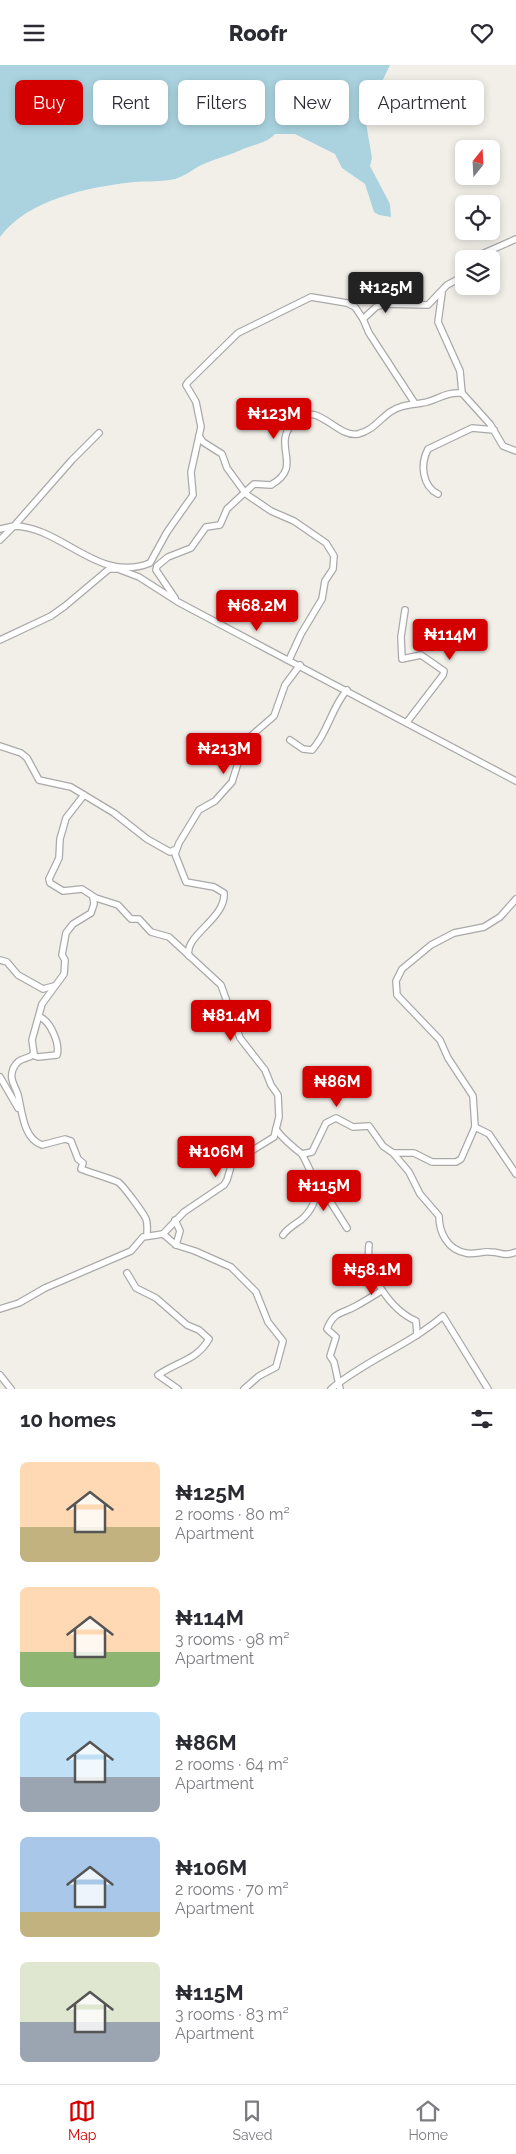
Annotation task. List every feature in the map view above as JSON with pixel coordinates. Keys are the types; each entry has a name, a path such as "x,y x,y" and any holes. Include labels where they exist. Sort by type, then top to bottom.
{"street":[{"path":"491,250 516,239"},
{"path":"363,319 376,307 384,304 428,305 443,288 455,281"},
{"path":"443,288 438,322 460,371 462,393 494,430 503,446 516,451"},
{"path":"1,642 65,606 104,571 132,569 150,563 167,532 191,501 191,472 201,427 199,416 186,385 238,333 311,297 347,303 355,307 369,333 414,402"},
{"path":"178,602 156,570 157,566 168,557 191,548 206,527 220,525 227,509 246,494 254,484 271,485 286,472 288,464 284,439 287,429 298,418 308,414 325,418 344,431 357,434 375,426 389,412 414,402 422,403 452,392 462,393"},
{"path":"438,494 429,489 427,485 424,461 428,449 472,428 494,430"},
{"path":"0,540 99,433"},
{"path":"199,436 203,442 222,454 226,468 246,494 271,511 294,521 326,543 334,556 333,569 325,581 322,599 301,634 289,660"},
{"path":"23,515 28,526"},
{"path":"0,529 28,526 67,547 139,577 178,602 407,721 440,742 516,781"},
{"path":"405,610 401,637 402,659 421,655 444,671 443,675 407,721"},
{"path":"0,746 21,753 27,758 39,780 64,784 114,813 159,847 170,852 176,849 199,810 215,801 232,782 243,747 274,716 285,685 300,665"},
{"path":"290,740 303,749 312,750 320,739 337,701 347,690"},
{"path":"0,1309 19,1303 45,1288 131,1251 147,1235 163,1234 184,1212 224,1185 232,1163 274,1137 280,1113 278,1095 271,1085 265,1070 240,1038 221,985 169,937 151,932 139,919 131,919 118,905 93,897 82,889 63,891 54,887 49,881 59,858 60,839 66,817 84,795"},
{"path":"176,849 177,861 186,882 214,887 224,893 220,907 211,922 190,943 188,956"},
{"path":"32,1055 32,1039 40,1017 42,1004 49,997 54,986 64,974 65,960 62,955 66,933 73,923 90,913 94,904 93,897"},
{"path":"393,1153 414,1153 432,1162 456,1162 462,1157 475,1127 471,1089 451,1064 440,1040 397,995 396,981 402,969 431,945 454,933 484,927 500,917 516,899"},
{"path":"0,960 7,962 18,975 43,989 54,986"},
{"path":"19,1109 17,1094 12,1085 12,1073 18,1061 32,1055 38,1057 57,1055 58,1044 49,1024 40,1017"},
{"path":"0,1077 19,1109 26,1127 39,1144 68,1139 71,1141 78,1159 83,1163 81,1169 121,1185 143,1213 146,1221 147,1235"},
{"path":"302,1154 312,1152 326,1123 336,1118 353,1127 369,1126 383,1146 402,1163 420,1194 439,1216 439,1228 452,1247 468,1254 488,1251 506,1256 516,1252"},
{"path":"475,1127 489,1134 516,1174"},
{"path":"276,1129 280,1136 284,1137 302,1154 315,1184 316,1202 312,1209 283,1235"},
{"path":"402,1163 403,1153"},
{"path":"315,1184 323,1191 347,1228"},
{"path":"175,1221 180,1231 176,1245"},
{"path":"163,1234 176,1245 196,1251 231,1267 256,1292 268,1322 283,1341 276,1367 259,1376 244,1389"},
{"path":"369,1245 368,1253 381,1291 406,1315 416,1321 416,1335"},
{"path":"128,1273 136,1289 156,1298 187,1325 199,1330 209,1339 202,1350 192,1358 170,1367 158,1375 178,1389"},
{"path":"339,1386 330,1356 336,1337 327,1329 331,1319 381,1291"},
{"path":"331,1389 339,1386 364,1365 416,1335 443,1316 488,1389"},
{"path":"0,1375 11,1389"}],"water":[{"path":"0,65 390,65 383,80 359,80 359,125 366,125 372,158 370,166 390,204 391,217 374,212 365,184 342,168 335,154 295,134 275,134 263,142 206,163 175,179 116,184 61,197 26,213 0,237"}]}
